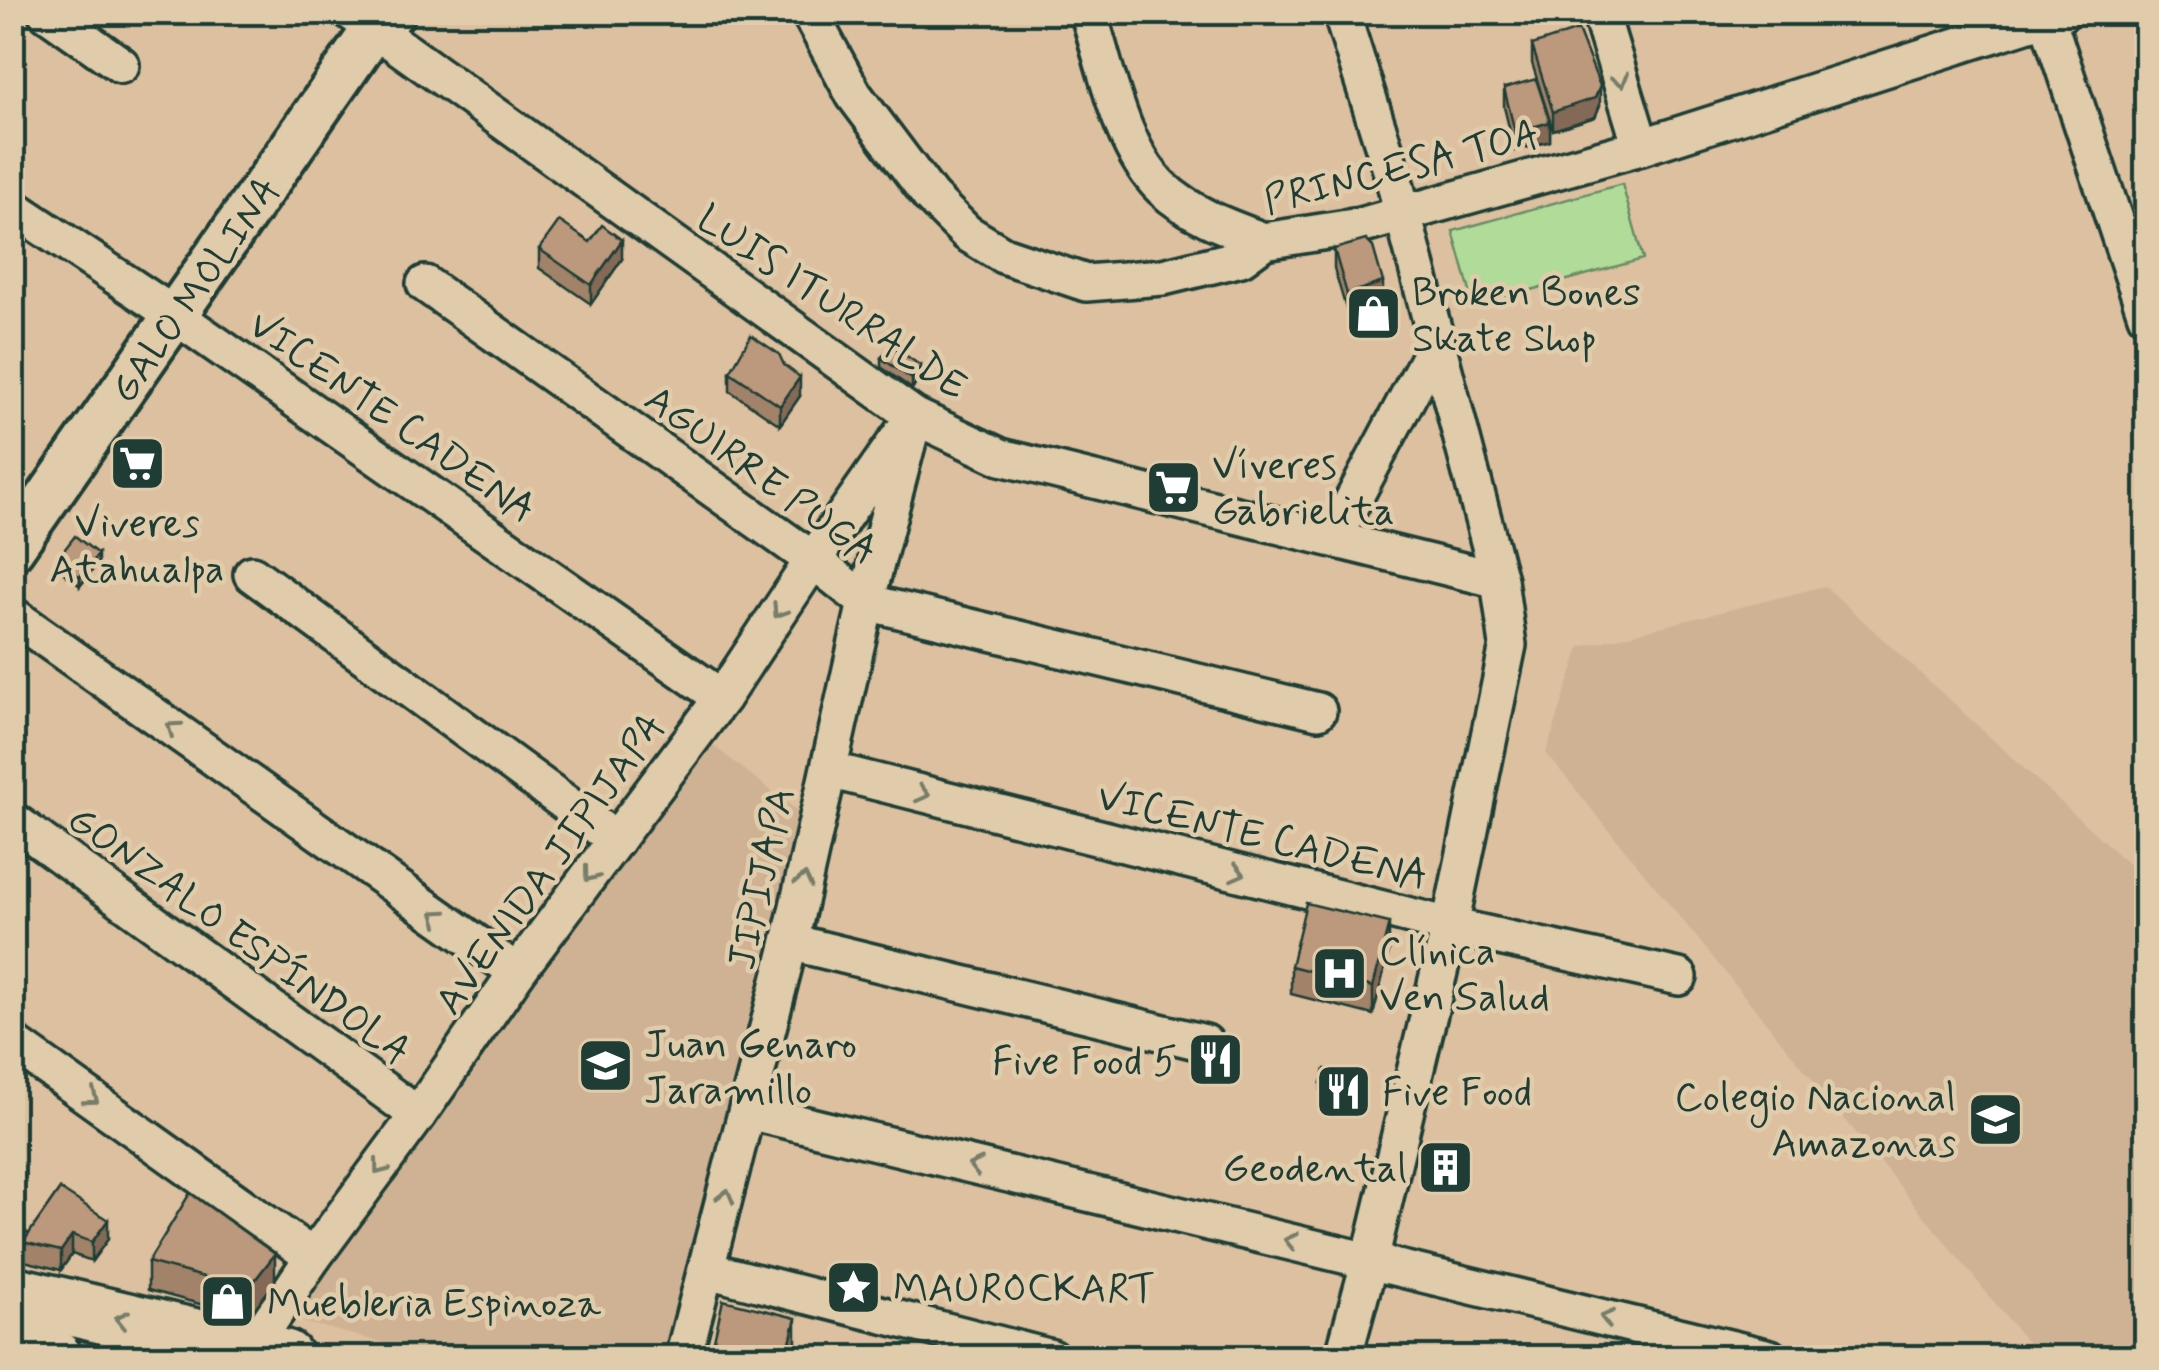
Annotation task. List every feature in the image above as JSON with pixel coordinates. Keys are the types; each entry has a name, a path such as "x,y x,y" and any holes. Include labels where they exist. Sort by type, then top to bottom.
{"main road":[{"path":"12,1294 262,1355"},
{"path":"12,1347 54,1358"}],"street":[{"path":"46,12 122,65"},
{"name":"PRINCESA TOA","path":"809,12 854,95 930,196 966,233 1003,255 1086,283 1163,277 1241,258 1264,241 1360,226 1641,147 2052,14"},
{"path":"1088,12 1132,149 1162,188 1219,224 1264,241"},
{"path":"1342,12 1402,214 1499,580 1508,645 1450,926 1343,1358"},
{"path":"1600,12 1641,147"},
{"path":"2052,14 2137,250 2146,315"},
{"name":"GALO MOLINA","path":"12,549 176,317 372,18"},
{"name":"LUIS ITURRALDE","path":"372,18 914,416 1001,457 1499,580"},
{"name":"VICENTE CADENA","path":"12,208 176,317 722,698"},
{"name":"AGUIRRE PUGA","path":"425,284 813,560 866,602 1318,710"},
{"path":"1333,538 1436,344"},
{"name":"AVENIDA JIPIJAPA","path":"262,1355 314,1257 518,972 722,698 914,416"},
{"name":"JIPIJAPA","path":"683,1358 790,942 866,602 914,416"},
{"path":"252,574 616,840"},
{"path":"12,615 518,972"},
{"name":"VICENTE CADENA","path":"828,770 1450,926 1679,977"},
{"name":"GONZALO ESPÍNDOLA","path":"12,820 418,1115"},
{"path":"790,942 1205,1043"},
{"path":"12,1042 314,1257"},
{"path":"748,1112 1770,1358"},
{"path":"707,1270 1052,1358"}],"shaded area":[{"name":"Colegio Nacional Amazonas","path":"1825,586 2146,880 2146,1357 2039,1357 1546,753 1580,647"},
{"name":"Juan Genaro Jaramillo","path":"706,740 800,813 666,1357 437,1357 292,1319"}],"green space":[{"path":"1622,184 1643,259 1474,306 1453,231"}],"building":[{"path":"1578,30 1600,86 1595,98 1553,112 1532,45"},
{"path":"1536,79 1550,122 1515,132 1504,88"},
{"path":"559,221 590,242 602,225 622,240 591,285 539,249"},
{"path":"1366,240 1373,247 1383,282 1347,294 1334,249"},
{"path":"1383,292 1390,309 1361,317 1357,300"},
{"path":"751,335 779,354 784,365 800,377 780,406 730,372"},
{"path":"891,345 921,366 912,379 881,358"},
{"path":"134,443 149,453 135,476 119,465"},
{"path":"75,536 98,554 80,577 57,559"},
{"path":"1306,903 1389,923 1373,987 1291,966"},
{"path":"1325,1069 1365,1079 1361,1094 1321,1083"},
{"path":"1438,1147 1459,1154 1454,1169 1433,1162"},
{"path":"60,1189 108,1220 92,1242 72,1235 61,1251 23,1242"},
{"path":"190,1193 275,1254 248,1289 148,1262"},
{"path":"15,1225 29,1234 23,1242 23,1252 12,1249"},
{"path":"723,1300 796,1318 786,1358 710,1358"}],"place":[{"name":"Broken Bones Skate Shop","path":"1373,314"},
{"name":"Viveres Atahualpa","path":"137,463"},
{"name":"Víveres Gabrielita","path":"1173,487"},
{"name":"Clínica Ven Salud","path":"1340,973"},
{"name":"Five Food 5","path":"1216,1060"},
{"name":"Juan Genaro Jaramillo","path":"605,1066"},
{"name":"Five Food","path":"1343,1091"},
{"name":"Colegio Nacional Amazonas","path":"1995,1119"},
{"name":"Geodental","path":"1446,1167"},
{"name":"MAUROCKART","path":"854,1287"},
{"name":"Muebleria Espinoza","path":"228,1302"}]}
